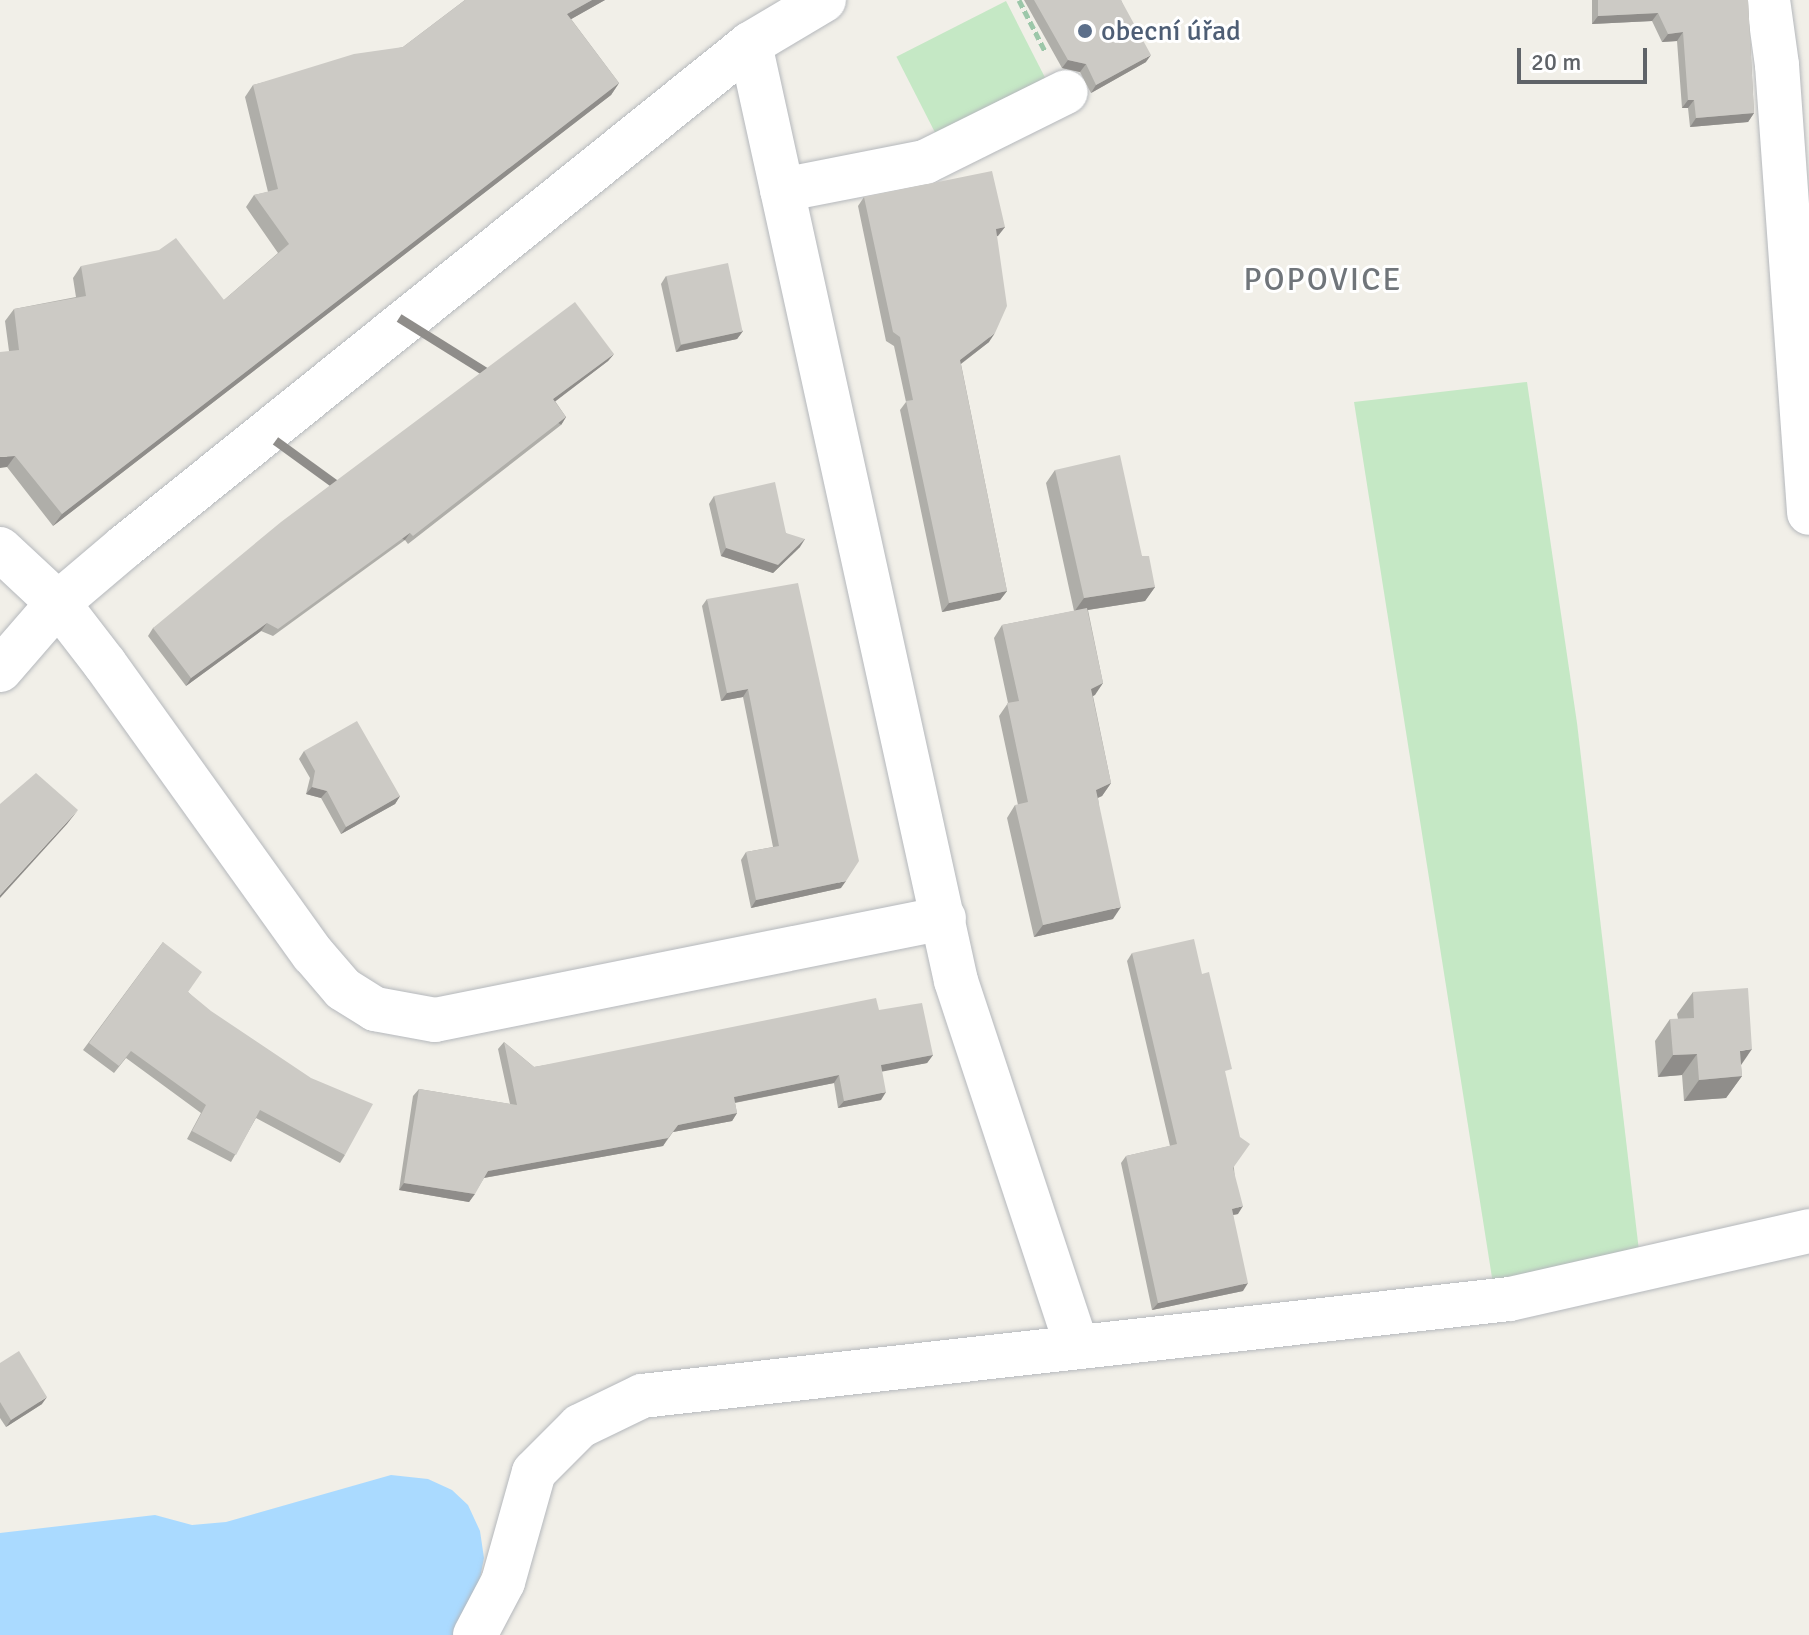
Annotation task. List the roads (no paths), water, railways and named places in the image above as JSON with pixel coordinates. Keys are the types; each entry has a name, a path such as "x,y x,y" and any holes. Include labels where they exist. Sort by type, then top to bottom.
{"street":[{"path":"0,670 58,603 750,44 824,0"},
{"path":"1768,0 1809,513"},
{"path":"750,44 956,981 1077,1346"},
{"path":"782,190 925,162 1066,92"},
{"path":"0,549 58,603 313,954 343,989 375,1009 435,1020 944,918"},
{"path":"475,1635 503,1582 534,1472 580,1426 642,1396 1077,1346 1141,1344 1510,1299 1809,1231"}],"water":[{"path":"391,1475 428,1479 452,1490 468,1505 480,1531 484,1558 476,1598 455,1635 0,1635 0,1533 155,1515 192,1525 226,1522"}],"place":[{"name":"obecní úřad","path":"1085,31"}],"district":[{"name":"POPOVICE","path":"1323,280"}]}
